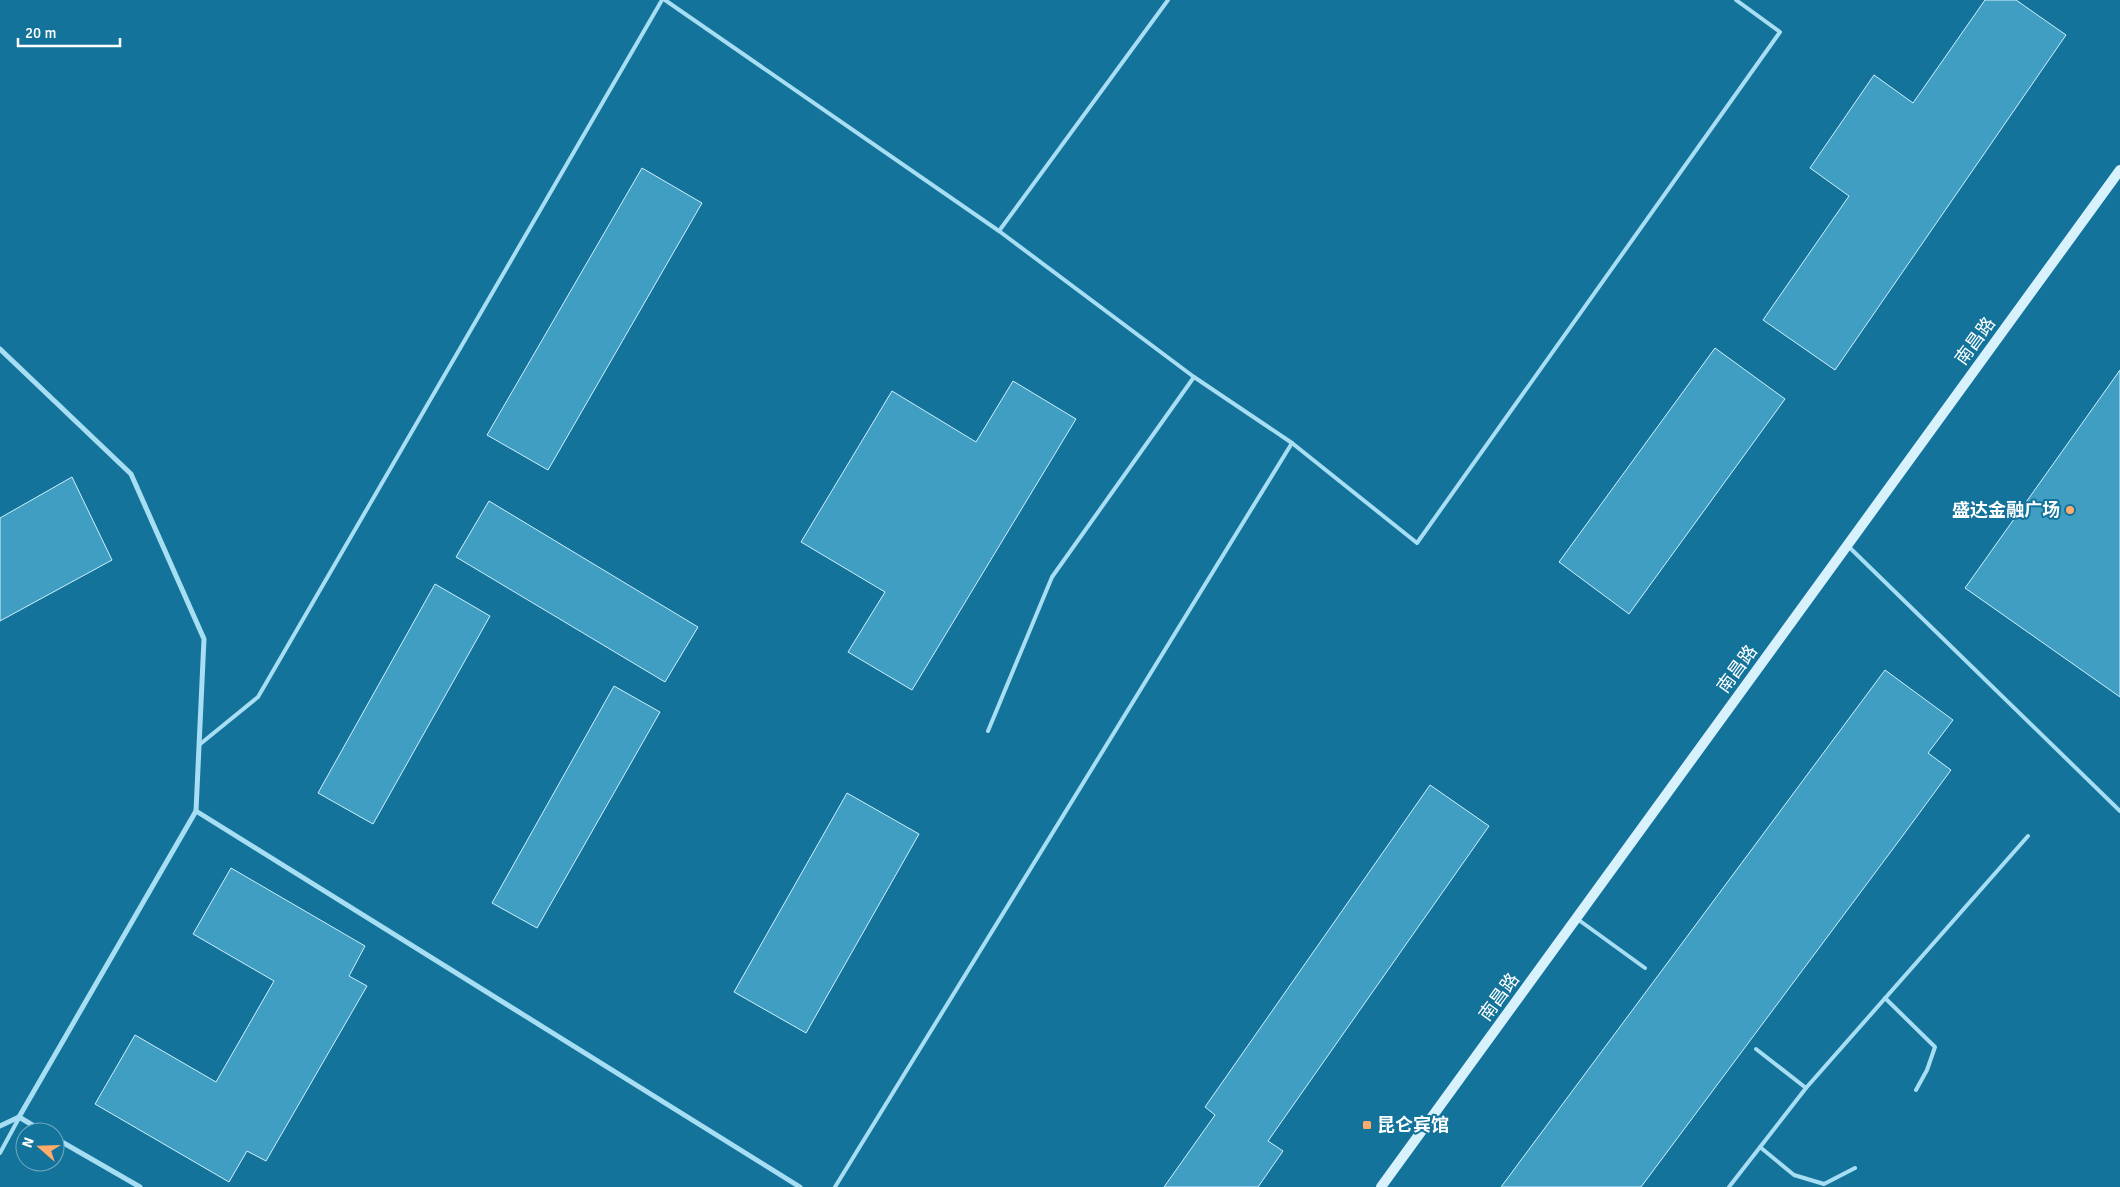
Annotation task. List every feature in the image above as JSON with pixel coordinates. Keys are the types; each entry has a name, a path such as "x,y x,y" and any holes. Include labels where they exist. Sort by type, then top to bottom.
{"main road":[{"name":"南昌路","path":"1381,1187 2120,170"}],"street":[{"path":"0,349 131,474 204,639 196,811 19,1118 0,1126"},
{"path":"196,811 800,1187"},
{"path":"19,1118 26,1122"},
{"path":"65,1144 140,1187"}],"lane":[{"path":"199,745 258,697 664,0 999,231 1194,377 1292,443 1417,543 1780,32 1736,0"},
{"path":"999,231 1168,0"},
{"path":"988,731 1052,578 1194,377"},
{"path":"835,1187 1292,443"},
{"path":"1847,545 2120,811"},
{"path":"1729,1187 1806,1088 2028,836"},
{"path":"1576,918 1644,968"},
{"path":"1885,998 1934,1047 1927,1070 1916,1090"},
{"path":"1756,1049 1806,1088"},
{"path":"0,1154 19,1118"},
{"path":"1760,1147 1794,1175 1824,1184 1855,1168"}],"building":[{"path":"1985,0 2016,0 2066,35 1835,370 1763,320 1849,196 1810,168 1874,75 1913,103"},
{"path":"642,168 702,203 548,470 487,435"},
{"path":"1715,348 1785,399 1629,614 1559,562"},
{"name":"盛达金融广场","path":"2120,370 2120,697 1965,588"},
{"path":"1013,381 1076,419 912,690 848,652 885,592 801,542 892,391 976,442"},
{"path":"72,477 112,560 0,621 0,518"},
{"path":"489,501 698,627 665,682 456,557"},
{"path":"435,584 490,616 373,824 318,793"},
{"path":"1885,670 1953,720 1928,753 1951,770 1901,838 1641,1187 1501,1187"},
{"path":"614,686 660,712 537,928 492,903"},
{"path":"1430,785 1489,826 1268,1141 1283,1151 1258,1187 1164,1187 1215,1115 1205,1107"},
{"path":"847,793 919,834 806,1033 734,992"},
{"path":"231,868 365,946 349,976 367,986 266,1161 247,1151 229,1182 95,1104 135,1035 216,1082 274,981 193,934"}],"place":[{"name":"盛达金融广场","path":"2070,510"},
{"name":"昆仑宾馆","path":"1367,1125"}]}
